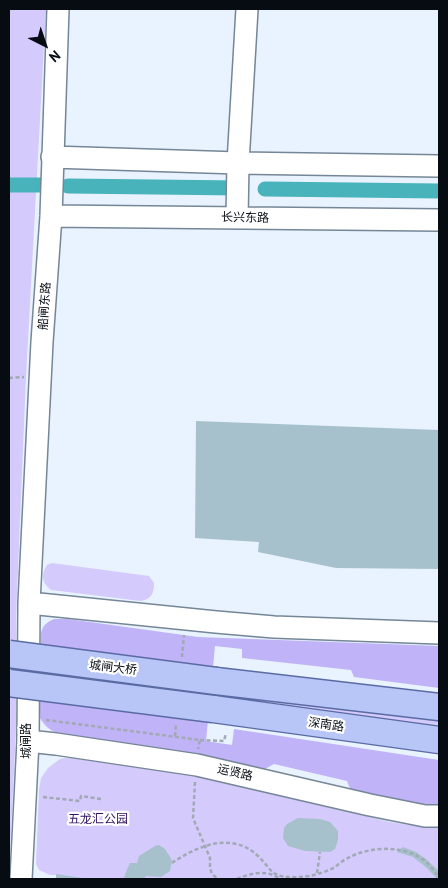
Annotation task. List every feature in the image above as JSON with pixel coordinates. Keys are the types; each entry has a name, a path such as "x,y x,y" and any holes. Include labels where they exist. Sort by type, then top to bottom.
{"main road":[{"name":"城闸大桥","path":"9,654 439,707"},
{"name":"深南路","path":"9,684 213,709 439,740"}],"street":[{"name":"船闸东路","path":"29,603 42,342 51,216 58,9"},
{"path":"237,218 238,163 247,9"},
{"path":"52,156 238,163 439,166"},
{"name":"长兴东路","path":"51,216 439,220"},
{"path":"29,603 216,622 439,633"},
{"name":"城闸路","path":"21,879 28,741 29,603"},
{"name":"运贤路","path":"28,741 197,764 370,805 425,816 439,816"}],"path":[{"path":"9,378 26,377"},
{"path":"200,740 224,741 226,733"},
{"path":"42,797 80,800 81,796 101,799"},
{"path":"172,863 204,846 233,842 246,847 258,855 273,874 280,879"},
{"path":"204,846 210,858 212,874 218,879"},
{"path":"237,879 251,874 273,874 289,877 309,876 334,867 347,858 359,853 388,849 405,851 414,855 424,861 439,877"},
{"path":"317,873 320,852"}],"green space":[{"path":"9,9 46,9 26,377 16,616 16,730 9,871"},
{"path":"52,563 149,576 154,583 153,593 148,599 141,601 51,590 45,584 43,575 47,565"},
{"path":"215,689 439,718 439,729 214,700"},
{"name":"五龙汇公园","path":"71,757 176,771 390,822 421,827 439,826 439,879 56,879 56,875 50,875 39,870 36,864 39,790 41,778 48,768 60,759"}],"shaded area":[{"path":"54,619 68,619 198,637 439,646 439,688 354,677 351,670 242,658 242,649 215,646 206,741 232,745 234,729 439,760 439,804 409,804 351,791 347,781 274,764 265,769 192,753 70,736 55,732 45,725 39,716 41,633 46,624"}],"building":[{"path":"196,421 439,430 439,569 336,568 258,552 259,542 195,538"},
{"path":"298,818 320,819 330,822 338,831 335,849 330,852 305,851 288,846 283,838 284,828 287,824"},
{"path":"159,845 165,849 172,860 170,871 161,877 146,876 144,879 125,879 124,877 130,863 137,863 139,856"},
{"path":"403,847 416,852 426,859 439,871 439,879 413,857 397,852"},
{"path":"56,874 82,878 82,879 56,879"}],"waterway":[{"path":"9,185 41,185"},
{"path":"68,186 241,188"},
{"path":"265,189 439,191"}]}
